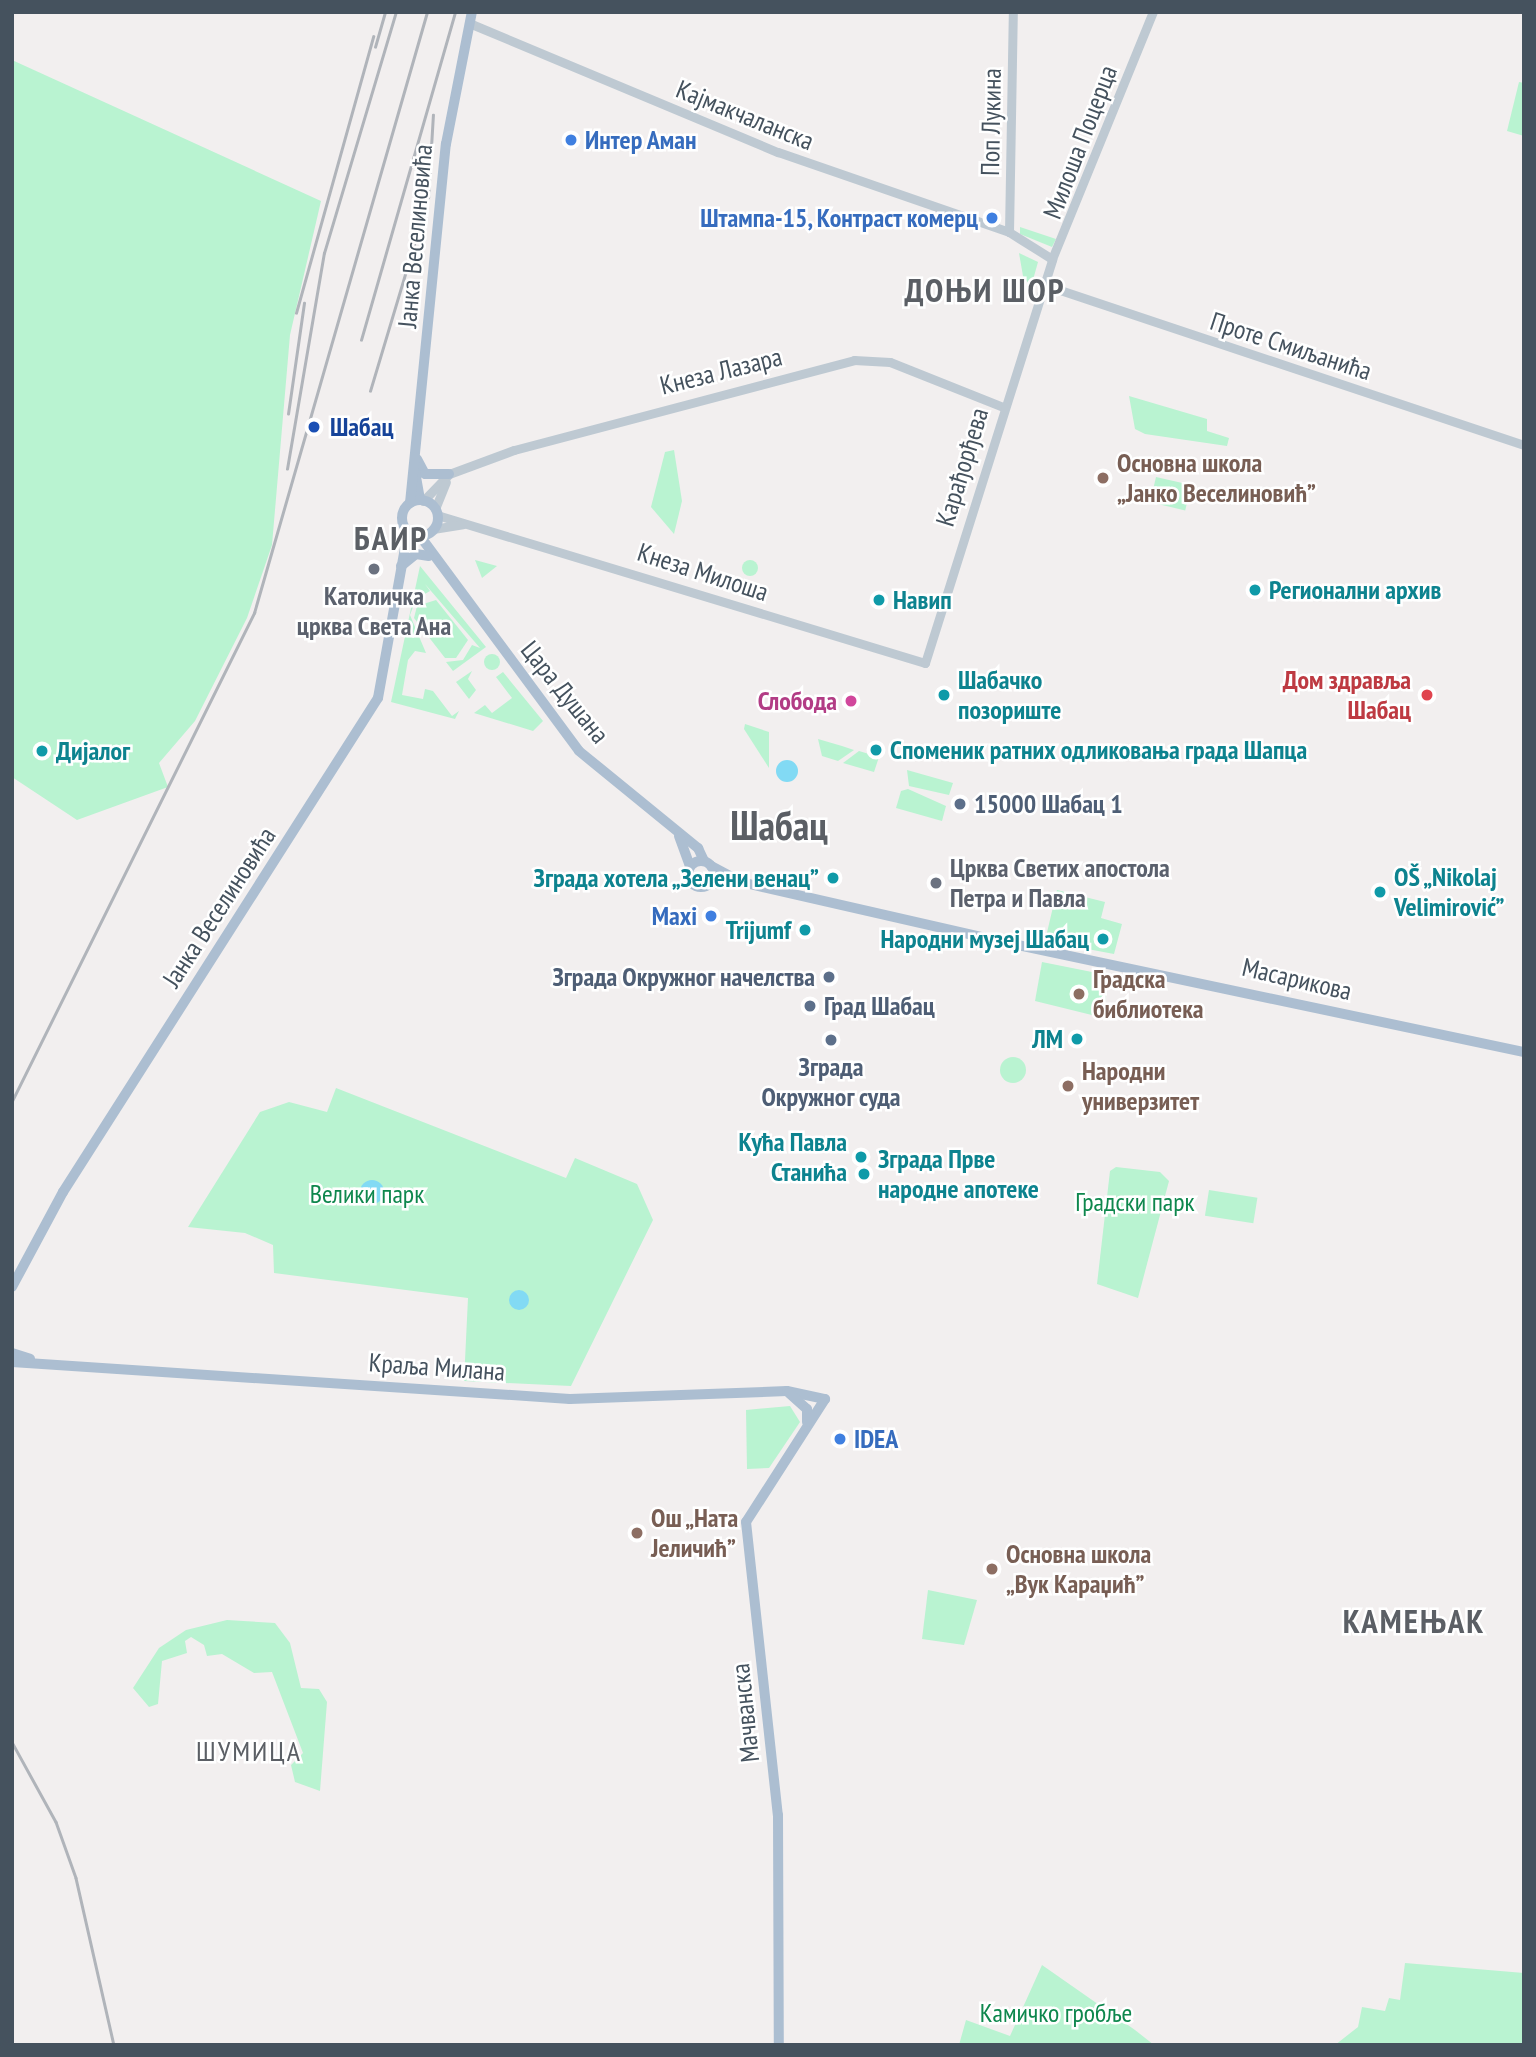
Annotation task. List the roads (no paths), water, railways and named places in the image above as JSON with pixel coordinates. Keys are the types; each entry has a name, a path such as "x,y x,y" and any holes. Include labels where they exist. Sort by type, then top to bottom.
{"main road":[{"name":"Јанка Веселиновића","path":"12,1287 63,1192 378,698 401,566 422,533 402,514 418,501 416,452 446,144 471,18"},
{"path":"416,452 422,473 449,474"},
{"path":"418,501 436,512 422,533"},
{"name":"Цара Душана","path":"422,533 433,560 579,751 702,851 708,863 741,882"},
{"path":"401,566 416,554 433,560"},
{"name":"Цара Душана","path":"675,831 690,866"},
{"path":"708,863 710,884 693,885 690,866 708,863"},
{"name":"Цара Душана","path":"710,884 741,882 854,906"},
{"name":"Масарикова","path":"854,906 1524,1052"},
{"name":"Краља Милана","path":"12,1353 46,1363"},
{"name":"Краља Милана","path":"12,1362 571,1399 787,1391 825,1399"},
{"path":"787,1391 807,1409 807,1422"},
{"name":"Мачванска","path":"779,2045 778,1815 747,1522 807,1422 825,1399"}],"street":[{"name":"Поп Лукина","path":"1009,232 1013,12"},
{"name":"Милоша Поцерца","path":"1045,285 1052,259 1153,12"},
{"name":"Кајмакчаланска","path":"471,18 778,152 1009,232 1052,259"},
{"name":"Проте Смиљанића","path":"1045,285 1276,365 1524,445"},
{"name":"Карађорђева","path":"925,663 1003,407 1045,285"},
{"name":"Кнеза Лазара","path":"418,501 449,474 624,417 854,360 890,362 1003,407"},
{"path":"436,512 449,474"},
{"name":"Кнеза Милоша","path":"436,512 925,663"},
{"name":"Кнеза Милоша","path":"422,533 468,523"}],"water":[{"path":"787,760 795,763 798,771 795,779 787,782 779,779 776,771 779,763"},
{"path":"372,1180 381,1183 384,1192 381,1201 372,1204 363,1201 360,1192 363,1183"},
{"path":"519,1290 526,1293 529,1300 526,1307 519,1310 512,1307 509,1300 512,1293"}],"railway":[{"path":"375,47 385,12"},
{"path":"287,469 324,253 396,12"},
{"path":"12,1101 254,613 427,12"},
{"path":"361,340 455,12"},
{"path":"296,313 373,37"},
{"path":"370,391 428,198 433,115"},
{"path":"288,414 304,303"},
{"path":"12,1742 56,1822 76,1878 114,2045"}],"place":[{"name":"Интер Аман","path":"571,140"},
{"name":"Штампа-15, Контраст комерц","path":"992,218"},
{"name":"Шабац","path":"314,427"},
{"name":"Основна школа „Јанко Веселиновић”","path":"1103,478"},
{"name":"Католичка црква Света Ана","path":"374,569"},
{"name":"Регионални архив","path":"1255,590"},
{"name":"Навип","path":"879,600"},
{"name":"Шабачко позориште","path":"944,695"},
{"name":"Дом здравља Шабац","path":"1427,695"},
{"name":"Слобода","path":"851,701"},
{"name":"Споменик ратних одликовања града Шапца","path":"876,750"},
{"name":"Дијалог","path":"42,751"},
{"name":"15000 Шабац 1","path":"960,804"},
{"name":"Зграда хотела „Зелени венац”","path":"833,878"},
{"name":"Црква Светих апостола Петра и Павла","path":"936,883"},
{"name":"OŠ „Nikolaj Velimirović”","path":"1380,892"},
{"name":"Maxi","path":"711,916"},
{"name":"Trijumf","path":"805,930"},
{"name":"Народни музеј Шабац","path":"1103,939"},
{"name":"Зграда Окружног начелства","path":"829,977"},
{"name":"Градска библиотека","path":"1079,994"},
{"name":"Град Шабац","path":"810,1006"},
{"name":"ЛМ","path":"1077,1039"},
{"name":"Зграда Окружног суда","path":"831,1040"},
{"name":"Народни универзитет","path":"1068,1086"},
{"name":"Кућа Павла Станића","path":"861,1157"},
{"name":"Зграда Прве народне апотеке","path":"864,1174"},
{"name":"IDEA","path":"840,1439"},
{"name":"Ош „Ната Јеличић”","path":"637,1533"},
{"name":"Основна школа „Вук Караџић”","path":"992,1569"}],"district":[{"name":"ДОЊИ ШОР","path":"985,290"},
{"name":"БАИР","path":"391,538"},
{"name":"Шабац","path":"779,825"},
{"name":"КАМЕЊАК","path":"1414,1621"},
{"name":"ШУМИЦА","path":"249,1751"}],"park label":[{"name":"Велики парк","path":"367,1194"},
{"name":"Градски парк","path":"1135,1202"},
{"name":"Камичко гробље","path":"1056,2013"}]}
